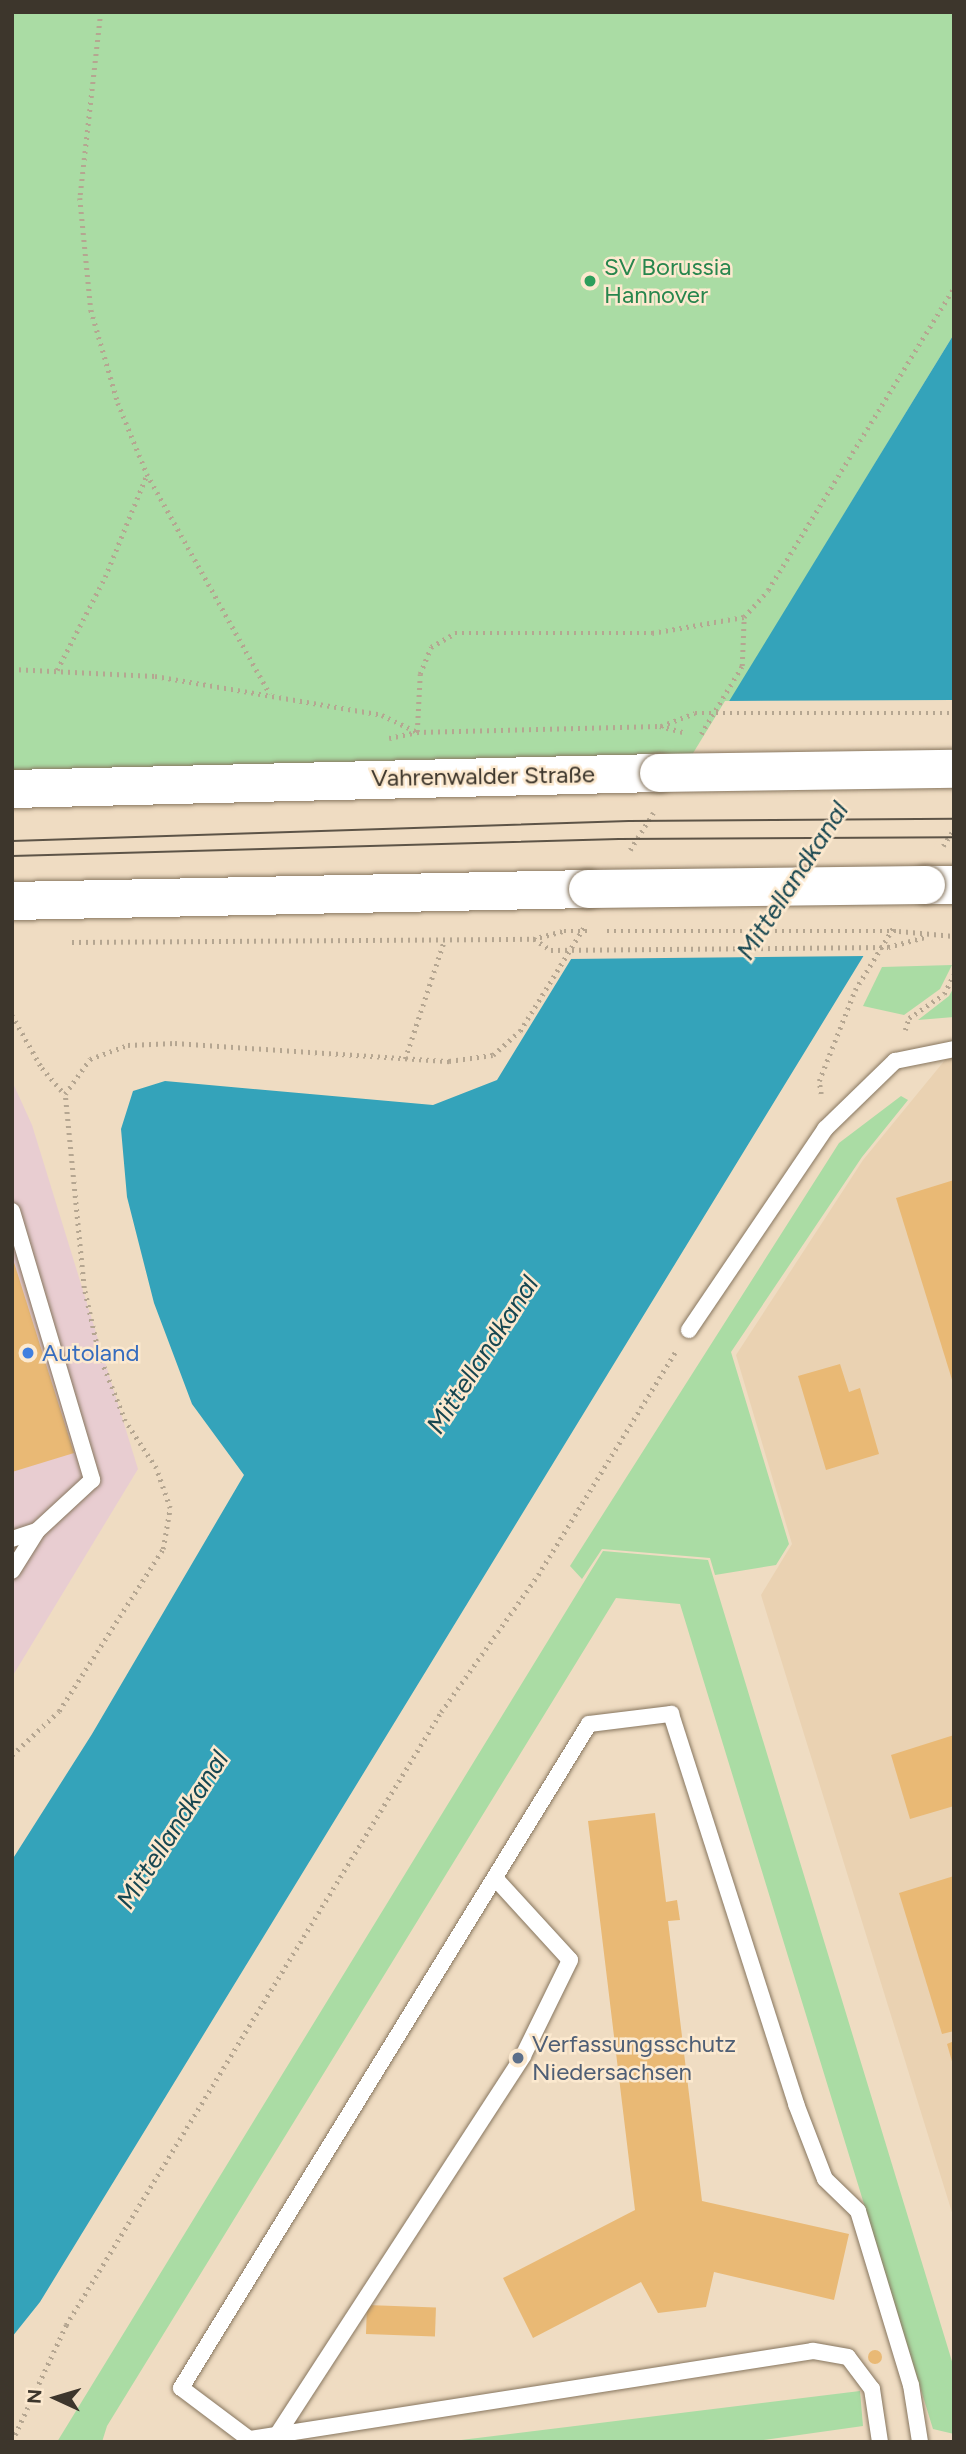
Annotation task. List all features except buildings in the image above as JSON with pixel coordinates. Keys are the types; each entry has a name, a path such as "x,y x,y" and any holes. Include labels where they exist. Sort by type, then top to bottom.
{"main road":[{"name":"Vahrenwalder Straße","path":"12,789 659,773 954,769"},
{"path":"12,901 940,885"}],"lane":[{"path":"689,1330 825,1129 895,1061 954,1049"},
{"path":"12,1211 92,1480 37,1531 12,1571"},
{"path":"12,1539 37,1531"},
{"path":"880,2442 872,2389 848,2357 813,2351 279,2432 249,2439 181,2388 589,1724 671,1714 796,2104 825,2179 858,2211 911,2385 920,2442"},
{"path":"279,2432 523,2056 570,1960 495,1878"}],"path":[{"path":"101,12 80,198 91,310 118,403 147,474 270,694"},
{"path":"417,732 420,674 431,647 455,633 652,633 744,617 768,590 954,288"},
{"path":"57,670 105,577 147,474"},
{"path":"12,669 155,676 382,715 417,732 660,726 684,732"},
{"path":"660,726 695,713 954,713"},
{"path":"68,942 533,939 564,931 899,931 930,936 954,936"},
{"path":"533,939 551,950 888,947 930,936"},
{"path":"65,1094 90,1059 128,1045 175,1043 405,1059 444,940"},
{"path":"895,1061 909,1018 944,994 954,974"},
{"path":"825,1129 819,1081 864,975"},
{"path":"12,1015 42,1068 65,1094 84,1288 99,1355 125,1421 156,1468 170,1508 163,1549 59,1711 12,1755"},
{"path":"12,2441 35,2385 87,2290 442,1712 538,1575 689,1330"}],"shaded area":[{"path":"954,1049 954,2219 761,1595 792,1544 736,1355 863,1160"},
{"path":"12,1081 32,1125 138,1469 12,1677"}],"green space":[{"path":"12,12 954,12 954,334 691,765 12,789"},
{"path":"952,965 940,989 904,1015 863,1006 882,967"},
{"path":"954,987 954,1017 918,1020 949,996"},
{"path":"901,1096 908,1100 862,1157 731,1352 789,1544 776,1565 715,1575 710,1558 602,1549 582,1579 570,1566 839,1143"},
{"path":"603,1551 708,1560 954,2368 954,2434 933,2429 680,1604 616,1598 107,2426 102,2442 57,2442"},
{"path":"860,2391 863,2426 750,2442 445,2442"}],"water":[{"name":"Mittellandkanal","path":"954,334 954,808 40,2302 12,2337 12,1860 92,1734 244,1475 192,1404 154,1303 127,1197 121,1129 133,1091 165,1081 433,1105 497,1080"}],"pier":[{"path":"954,700 954,814 866,956 567,959 725,701"}],"tram line":[{"path":"12,841 629,821 954,819"},
{"path":"12,856 619,839 954,837"}],"place":[{"name":"SV Borussia Hannover","path":"590,281"},
{"name":"Autoland","path":"28,1353"},
{"name":"Verfassungsschutz Niedersachsen","path":"518,2058"}]}
